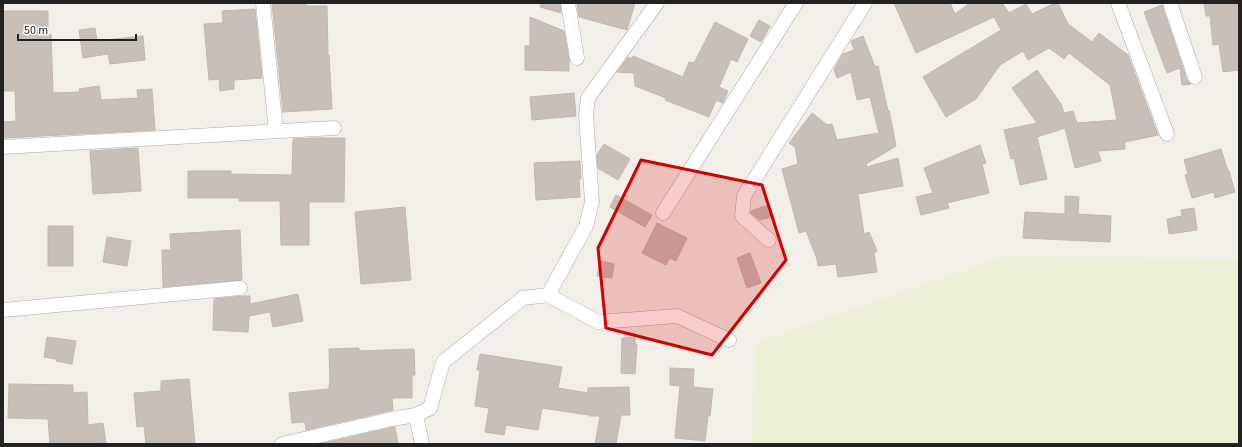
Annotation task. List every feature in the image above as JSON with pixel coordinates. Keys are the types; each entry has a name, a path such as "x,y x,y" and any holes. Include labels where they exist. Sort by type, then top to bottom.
{"street":[{"path":"262,3 276,131"},
{"path":"568,3 577,58"},
{"path":"548,295 586,226 592,202 586,115 588,98 657,3"},
{"path":"663,213 796,3"},
{"path":"769,240 742,216 744,196 865,3"},
{"path":"1118,3 1167,134"},
{"path":"1170,3 1195,77"},
{"path":"3,147 334,128"},
{"path":"3,310 240,288"},
{"path":"282,444 416,415 430,408 443,362 523,298 548,295 598,322 677,316 729,340"},
{"path":"416,415 422,444"}],"highlighted area":[{"path":"641,160 762,185 786,260 712,355 606,328 598,248"}],"green space":[{"path":"1005,256 1239,259 1239,444 752,444 755,343"}],"building":[{"path":"272,3 306,3 306,6 327,6 328,55 332,109 283,112"},
{"path":"541,3 560,3 561,13 540,7"},
{"path":"577,3 635,3 627,30 579,17"},
{"path":"894,3 950,3 955,14 970,3 1002,3 1009,13 1026,4 1032,14 1058,3 1068,24 1092,42 1099,33 1128,55 1158,135 1125,142 1125,149 1098,151 1101,161 1075,168 1065,128 1037,137 1047,179 1020,185 1014,158 1011,159 1004,130 1037,123 1012,88 1037,70 1061,104 1064,113 1073,111 1077,123 1117,120 1110,85 1069,53 1064,59 1049,48 1028,60 1023,51 1000,65 976,99 946,117 923,77 1001,30 994,17 916,53"},
{"path":"1204,3 1239,3 1239,70 1223,72 1219,44 1213,45 1210,16 1206,16"},
{"path":"1162,5 1187,80 1191,84 1182,85 1180,68 1167,73 1144,12"},
{"path":"255,9 262,78 234,80 234,89 220,91 219,79 209,80 204,24 223,23 222,11"},
{"path":"3,11 48,11 48,35 51,34 53,93 80,92 79,89 99,86 102,100 138,98 137,90 152,89 155,130 3,138 3,122 16,121 15,91 3,91"},
{"path":"530,17 564,31 569,60 569,71 525,70 525,46 530,46"},
{"path":"759,20 770,26 761,42 750,36"},
{"path":"715,22 748,39 737,62 731,59 719,87 728,91 723,103 716,100 709,117 665,100 666,98 635,86 634,73 617,72 628,57 632,59 633,56 683,77 689,62 694,63"},
{"path":"95,28 97,41 143,36 145,60 110,64 108,54 83,58 79,30"},
{"path":"863,36 875,67 878,66 896,146 866,164 867,167 898,158 903,186 858,194 864,234 869,232 877,251 874,253 877,272 838,277 836,264 818,266 817,259 806,231 799,233 782,169 798,164 795,147 789,143 812,113 827,125 832,124 837,140 879,133 870,97 857,100 851,72 837,78 834,69 843,54 854,50 851,41"},
{"path":"574,93 576,116 532,120 530,97"},
{"path":"345,138 344,202 309,202 309,245 281,245 280,201 239,201 239,198 188,198 188,171 231,171 231,174 292,175 293,139"},
{"path":"604,144 630,159 618,180 598,168 597,155"},
{"path":"980,145 986,163 982,164 989,193 947,203 949,208 921,215 916,197 933,193 924,168"},
{"path":"138,148 141,191 93,194 90,151"},
{"path":"1221,149 1235,192 1215,198 1214,192 1192,198 1185,175 1188,174 1184,160"},
{"path":"580,161 580,197 536,200 534,163"},
{"path":"616,195 652,215 645,227 610,207"},
{"path":"1065,196 1079,197 1078,214 1111,216 1110,242 1023,238 1025,212 1065,214"},
{"path":"768,205 772,217 760,220 751,213 751,211"},
{"path":"405,207 411,280 361,284 355,212"},
{"path":"1194,208 1197,230 1169,234 1167,219 1182,216 1181,210"},
{"path":"657,223 687,238 676,261 670,258 666,265 642,253"},
{"path":"48,226 73,226 73,266 48,266"},
{"path":"240,230 242,280 163,287 162,250 171,250 170,234"},
{"path":"107,237 131,241 127,266 103,262"},
{"path":"750,253 761,283 747,288 737,258"},
{"path":"600,261 614,264 612,278 597,276"},
{"path":"298,294 303,321 273,327 270,312 249,316 248,332 213,330 214,299 250,296 250,304"},
{"path":"47,337 76,341 72,364 44,357"},
{"path":"635,337 635,344 637,344 635,374 621,373 622,338"},
{"path":"359,348 359,351 414,349 415,375 412,375 412,398 392,398 393,410 306,430 305,422 292,423 289,393 329,389 329,349"},
{"path":"480,354 562,367 558,388 588,393 588,388 629,387 630,415 621,415 616,444 595,444 600,416 589,416 542,408 538,430 506,425 504,435 485,432 489,408 475,406 480,370 477,370"},
{"path":"670,368 694,369 693,387 713,389 705,441 675,438 680,386 670,385"},
{"path":"189,379 195,444 146,444 144,426 137,427 134,393 161,391 161,381"},
{"path":"9,384 73,385 73,393 87,392 88,425 103,423 106,443 50,444 48,419 8,418"},
{"path":"394,427 398,444 320,444"}]}
